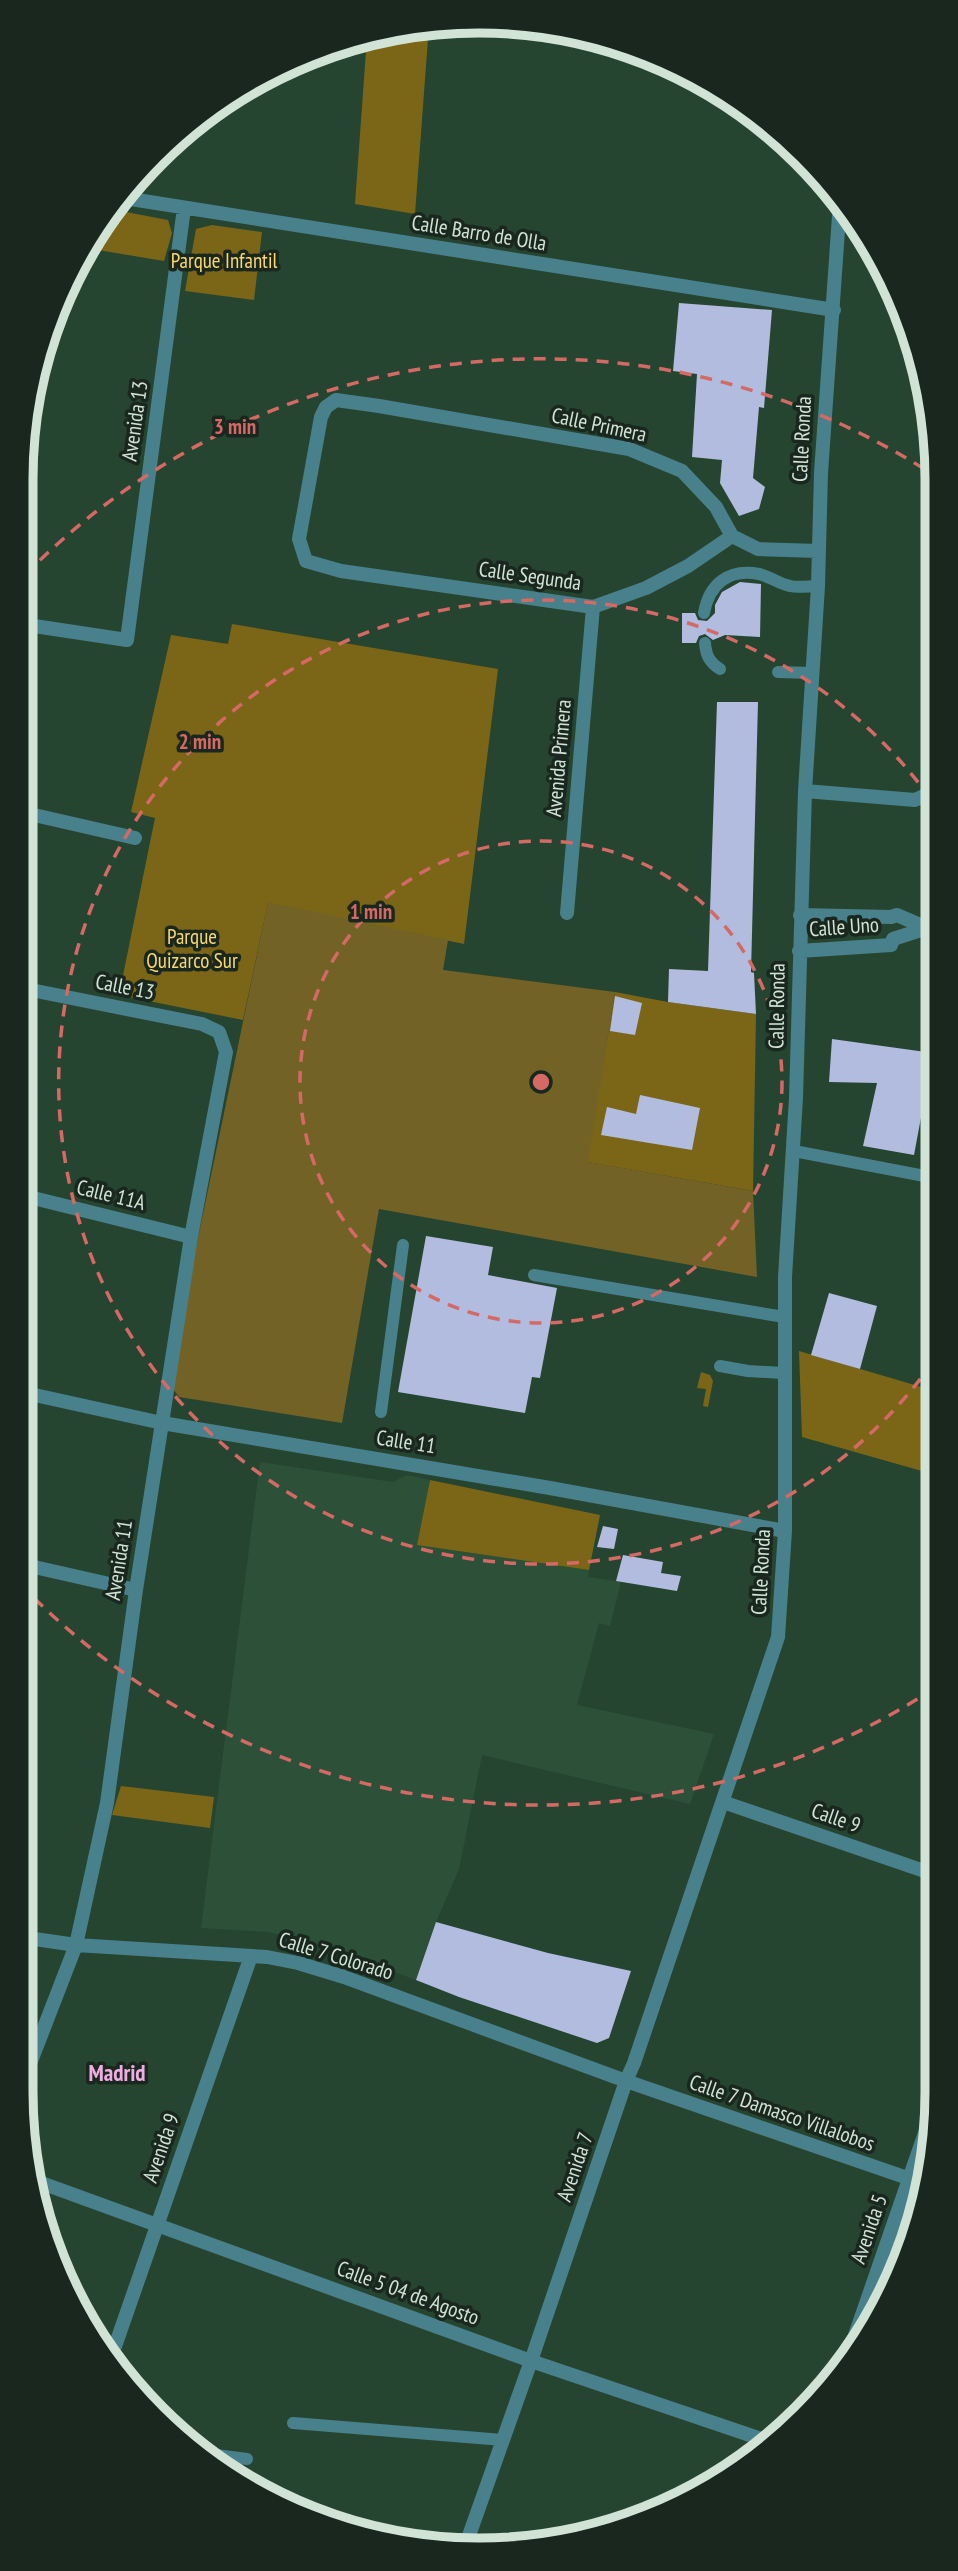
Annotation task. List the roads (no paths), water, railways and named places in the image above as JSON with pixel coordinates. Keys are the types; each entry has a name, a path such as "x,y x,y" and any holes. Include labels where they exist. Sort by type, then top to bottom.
{"street":[{"name":"Calle Barro de Olla","path":"132,199 834,310"},
{"name":"Avenida 13","path":"33,626 127,640 184,208"},
{"name":"Calle Ronda","path":"723,1802 778,1637 785,1531 784,1317 799,1028 805,791 818,586 825,395 834,310 839,216"},
{"name":"Calle Primera","path":"306,561 299,539 321,417 326,407 336,400 629,449 647,455 682,471 716,507 732,536"},
{"path":"732,536 758,549 818,551"},
{"name":"Calle Segunda","path":"306,561 341,571 593,607 646,588 688,566 732,536"},
{"name":"Avenida Primera","path":"568,913 593,607"},
{"path":"805,791 915,800 925,795"},
{"path":"33,815 135,838"},
{"name":"Calle Uno","path":"800,915 897,915 925,926"},
{"name":"Calle Uno","path":"799,951 891,945 892,939 925,929"},
{"name":"Calle 13","path":"33,990 202,1024 219,1032"},
{"name":"Avenida 11","path":"33,2055 75,1945 107,1803 136,1590 191,1237 226,1052 219,1032"},
{"name":"Calle 11A","path":"33,1198 191,1237"},
{"name":"Calle 11","path":"33,1395 162,1423 550,1488 785,1531"},
{"path":"33,1567 136,1590"},
{"name":"Calle 9","path":"723,1802 925,1871"},
{"name":"Avenida 7","path":"468,2538 723,1802"},
{"name":"Calle 7 Colorado","path":"33,1939 75,1945 251,1955 298,1963 344,1977 626,2081"},
{"name":"Avenida 9","path":"114,2348 251,1955"},
{"name":"Calle 7 Damasco Villalobos","path":"626,2081 916,2181"},
{"name":"Avenida 5","path":"858,2327 922,2142"},
{"name":"Calle 5 04 de Agosto","path":"43,2183 531,2361 759,2438"}],"lane":[{"path":"704,613 706,599 713,587 722,578 736,573 759,574 790,587 818,586"},
{"path":"705,643 706,655 720,668"},
{"path":"778,672 812,673"},
{"path":"794,1151 925,1176"},
{"path":"381,1412 403,1245"},
{"path":"534,1275 784,1317"},
{"path":"720,1366 783,1373"},
{"path":"293,2423 503,2440"},
{"path":"221,2456 247,2459"}],"district":[{"name":"Madrid","path":"117,2073"}],"park label":[{"name":"Parque Infantil","path":"224,261"},
{"name":"Parque Quizarco Sur","path":"192,949"}]}
